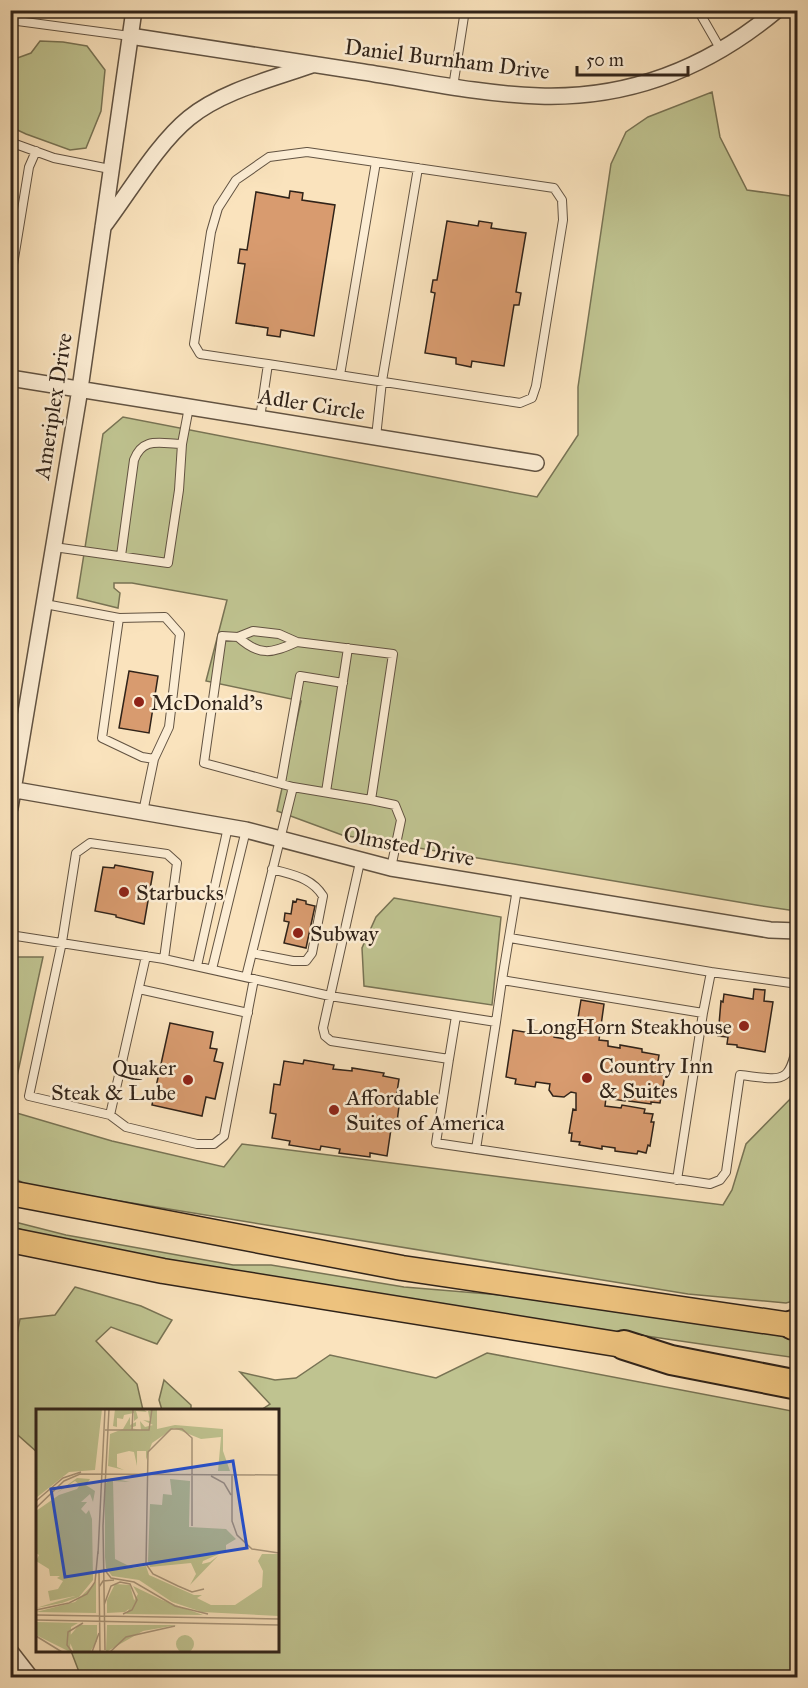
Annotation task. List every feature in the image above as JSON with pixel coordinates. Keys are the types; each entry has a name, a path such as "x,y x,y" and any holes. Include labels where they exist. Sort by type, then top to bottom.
{"highway":[{"path":"624,1345 671,1360 798,1385"}],"main road":[{"path":"10,1192 402,1268 796,1325"},
{"path":"10,1240 163,1272 798,1371"}],"street":[{"name":"Ameriplex Drive","path":"10,808 80,389 134,10"},
{"name":"Daniel Burnham Drive","path":"130,36 453,87 539,96 589,94 636,86 680,71 721,51 756,28 777,10"},
{"path":"101,229 163,145 189,118 205,107 245,88 314,64"},
{"name":"Adler Circle","path":"10,378 536,463"},
{"name":"Olmsted Drive","path":"12,789 246,830 360,862 391,868 770,930 798,931"},
{"path":"10,1651 31,1677"}],"lane":[{"path":"453,87 465,10"},
{"path":"698,10 721,51"},
{"path":"790,10 798,17"},
{"path":"10,20 130,36"},
{"path":"10,142 54,158 110,169"},
{"path":"10,283 29,167 36,151"},
{"path":"307,153 418,168 554,188 562,200 563,220 536,386 531,398 520,403 200,354 195,344 211,232 218,208 236,180 269,157 307,153"},
{"path":"340,375 376,162"},
{"path":"376,437 382,381 418,168"},
{"path":"260,418 268,364"},
{"path":"54,547 168,563 182,444 189,407"},
{"path":"121,556 134,460 138,450 147,443 182,444"},
{"path":"45,604 119,618 165,617 180,634 169,728 154,759 143,812"},
{"path":"119,618 102,738 142,757 154,759"},
{"path":"238,638 252,631 279,634 297,642 393,654 371,800"},
{"path":"297,642 275,652 251,648 238,638 222,636 204,763 293,787 395,805 401,820 391,868"},
{"path":"326,792 348,648"},
{"path":"281,783 300,676 343,683"},
{"path":"164,959 177,863 166,854 90,843 76,853 62,942 30,1096 110,1115 126,1127 197,1144 214,1144 224,1136 248,1013 252,953 293,787"},
{"path":"197,966 228,827"},
{"path":"212,969 246,830"},
{"path":"360,862 323,1028 325,1035 331,1041 449,1059"},
{"path":"252,953 292,962 306,961 312,953 323,896 317,886 307,879 272,869"},
{"path":"476,1149 517,889"},
{"path":"10,935 164,959 330,996 496,1022"},
{"path":"510,938 711,972 798,984"},
{"path":"110,1115 146,956"},
{"path":"677,1179 711,972"},
{"path":"502,980 704,1013"},
{"path":"139,989 248,1013"},
{"path":"456,1016 435,1143 710,1184 720,1180 726,1172 740,1075 777,1079 786,1076 793,1064 798,1038"}],"green space":[{"path":"40,41 87,46 105,70 101,111 86,148 70,150 11,127 11,47 17,47 12,60 31,53"},
{"path":"712,92 720,137 747,190 797,197 797,222 792,228 798,247 797,909 756,905 342,835 277,811 301,701 206,681 227,600 132,583 114,583 114,588 120,593 118,608 77,598 103,434 123,417 537,497 578,435 578,387 611,164 626,132 648,117"},
{"path":"394,898 501,917 492,1005 364,986 362,948 376,917"},
{"path":"17,957 43,957 11,1104 10,973"},
{"path":"797,1092 797,1300 786,1303 688,1294 28,1186 11,1176 10,1111 112,1141 224,1167 242,1144 723,1205 732,1190 746,1144"},
{"path":"11,1221 66,1235 233,1265 271,1265 404,1287 501,1295 797,1338 797,1358 461,1309 229,1271 34,1234 11,1226"},
{"path":"75,1287 141,1306 172,1320 157,1344 111,1327 96,1341 137,1384 143,1409 36,1409 36,1451 11,1429 11,1364 20,1319 55,1315"},
{"path":"487,1353 797,1412 797,1677 81,1677 71,1652 279,1652 279,1409 262,1409 270,1404 240,1372 275,1380 296,1378 330,1355 436,1378"},
{"path":"164,1380 191,1405 191,1409 162,1409 159,1400"}],"building":[{"path":"290,191 303,193 302,200 335,205 314,336 281,330 280,337 267,335 268,328 236,323 245,264 238,263 240,249 247,250 256,192 289,198"},
{"path":"447,221 478,226 479,221 492,223 491,228 526,233 516,292 521,293 519,305 514,305 504,366 472,361 471,367 456,364 456,358 425,353 435,293 431,292 433,280 437,280"},
{"name":"McDonald's","path":"129,671 158,676 149,733 119,728"},
{"name":"Starbucks","path":"115,865 153,872 144,924 95,911 103,867 114,868"},
{"name":"Subway","path":"297,899 315,906 306,948 284,943 289,922 284,921 285,913 291,914 293,901 296,902"},
{"name":"LongHorn Steakhouse","path":"754,989 765,990 764,1001 773,1002 765,1052 727,1044 728,1037 718,1036 721,1001 723,1002 724,994 753,999"},
{"name":"Country Inn & Suites","path":"581,1000 604,1004 599,1040 608,1041 608,1046 620,1048 620,1045 659,1055 656,1074 665,1075 660,1103 629,1101 626,1097 625,1101 606,1098 605,1106 621,1108 622,1105 645,1109 644,1113 653,1114 650,1146 648,1145 646,1153 615,1151 615,1148 602,1146 602,1149 579,1145 580,1142 571,1141 572,1133 569,1133 573,1109 576,1110 576,1093 571,1092 564,1097 553,1096 549,1090 550,1084 536,1082 535,1087 515,1084 516,1079 506,1077 513,1030 530,1033 531,1030 554,1034 554,1037 565,1039 566,1035 575,1036"},
{"name":"Quaker Steak & Lube","path":"170,1023 213,1032 210,1048 217,1049 214,1061 223,1063 215,1099 206,1097 202,1116 152,1105"},
{"name":"Affordable Suites of America","path":"304,1060 334,1065 333,1069 352,1071 352,1068 384,1073 383,1076 399,1079 395,1105 399,1106 396,1130 391,1129 387,1156 370,1153 370,1157 339,1153 340,1149 321,1146 320,1150 289,1145 290,1141 272,1138 276,1114 270,1113 274,1084 280,1085 284,1061 303,1064"}],"place":[{"name":"McDonald's","path":"139,702"},
{"name":"Starbucks","path":"124,892"},
{"name":"Subway","path":"298,933"},
{"name":"LongHorn Steakhouse","path":"744,1026"},
{"name":"Country Inn & Suites","path":"587,1078"},
{"name":"Quaker Steak & Lube","path":"188,1080"},
{"name":"Affordable Suites of America","path":"334,1110"}]}
